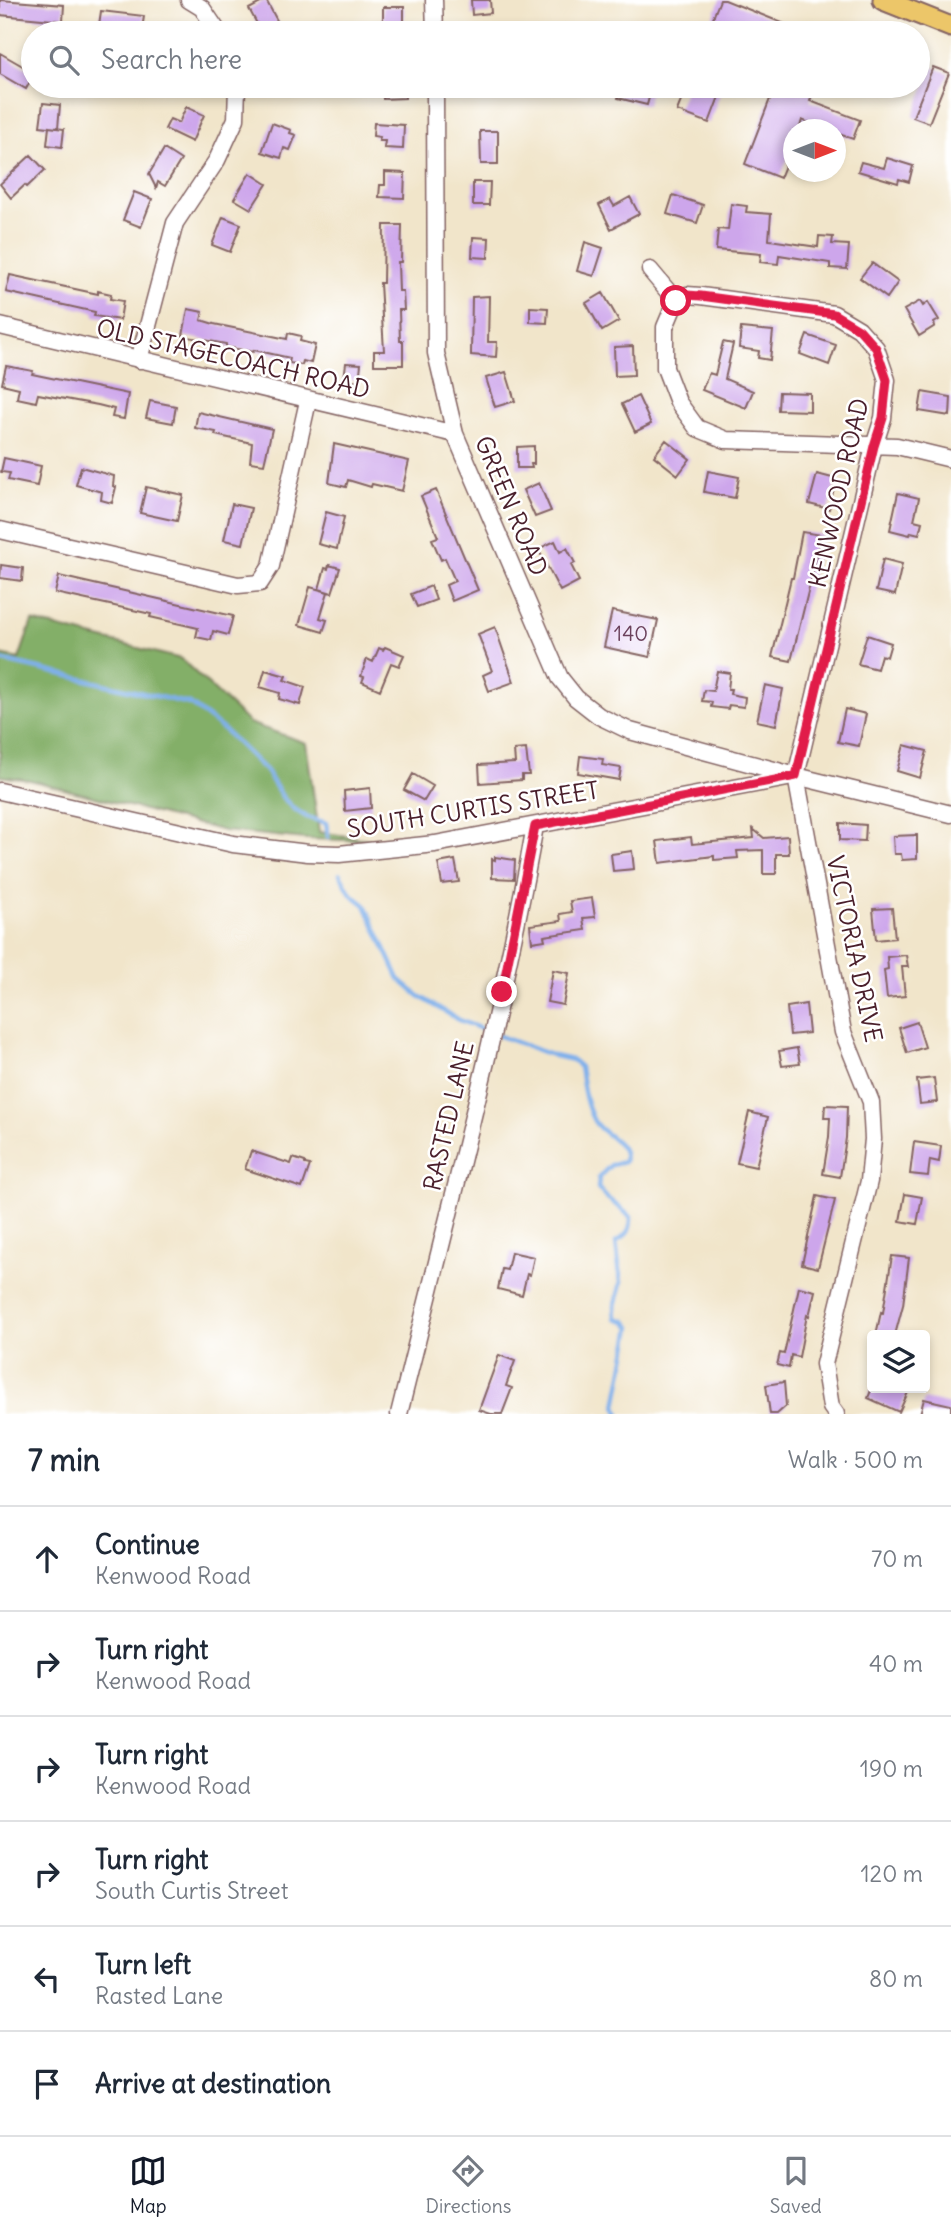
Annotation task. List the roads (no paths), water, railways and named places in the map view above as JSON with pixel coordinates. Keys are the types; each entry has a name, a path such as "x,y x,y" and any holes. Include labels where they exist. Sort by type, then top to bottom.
{"main road":[{"path":"883,0 951,27"}],"street":[{"path":"189,0 202,8 211,21"},
{"path":"434,0 435,21"},
{"path":"139,360 175,223 217,160 236,120 237,98"},
{"name":"GREEN ROAD","path":"435,98 436,353 455,435 560,678 576,698 599,716 630,731 796,776"},
{"path":"650,270 676,301 664,327 665,368 678,402 697,428 726,440 897,446 951,459"},
{"name":"KENWOOD ROAD","path":"676,301 687,295 701,296 834,314 859,329 876,348 887,380 883,418 874,446 796,776"},
{"name":"OLD STAGECOACH ROAD","path":"0,326 455,435"},
{"path":"0,530 237,585 260,583 271,566 308,401"},
{"name":"SOUTH CURTIS STREET","path":"0,791 233,844 339,854 435,844 796,776 951,814"},
{"name":"VICTORIA DRIVE","path":"796,776 843,1032 871,1102 873,1139 869,1181 824,1364 831,1407 836,1414"},
{"name":"RASTED LANE","path":"398,1414 495,1023 535,826"}],"waterway":[{"path":"0,660 190,704 224,730 266,771 283,798 294,809 307,817 326,823 328,837"},
{"path":"340,874 351,894 365,905 399,979 419,996 459,1020 489,1032"},
{"path":"497,1035 572,1060 580,1067 586,1101 594,1121 623,1149 624,1162 611,1165 599,1177 598,1188 631,1217 628,1232 616,1242 621,1283 615,1306 616,1318 626,1321 631,1327 616,1406 620,1414"}]}
